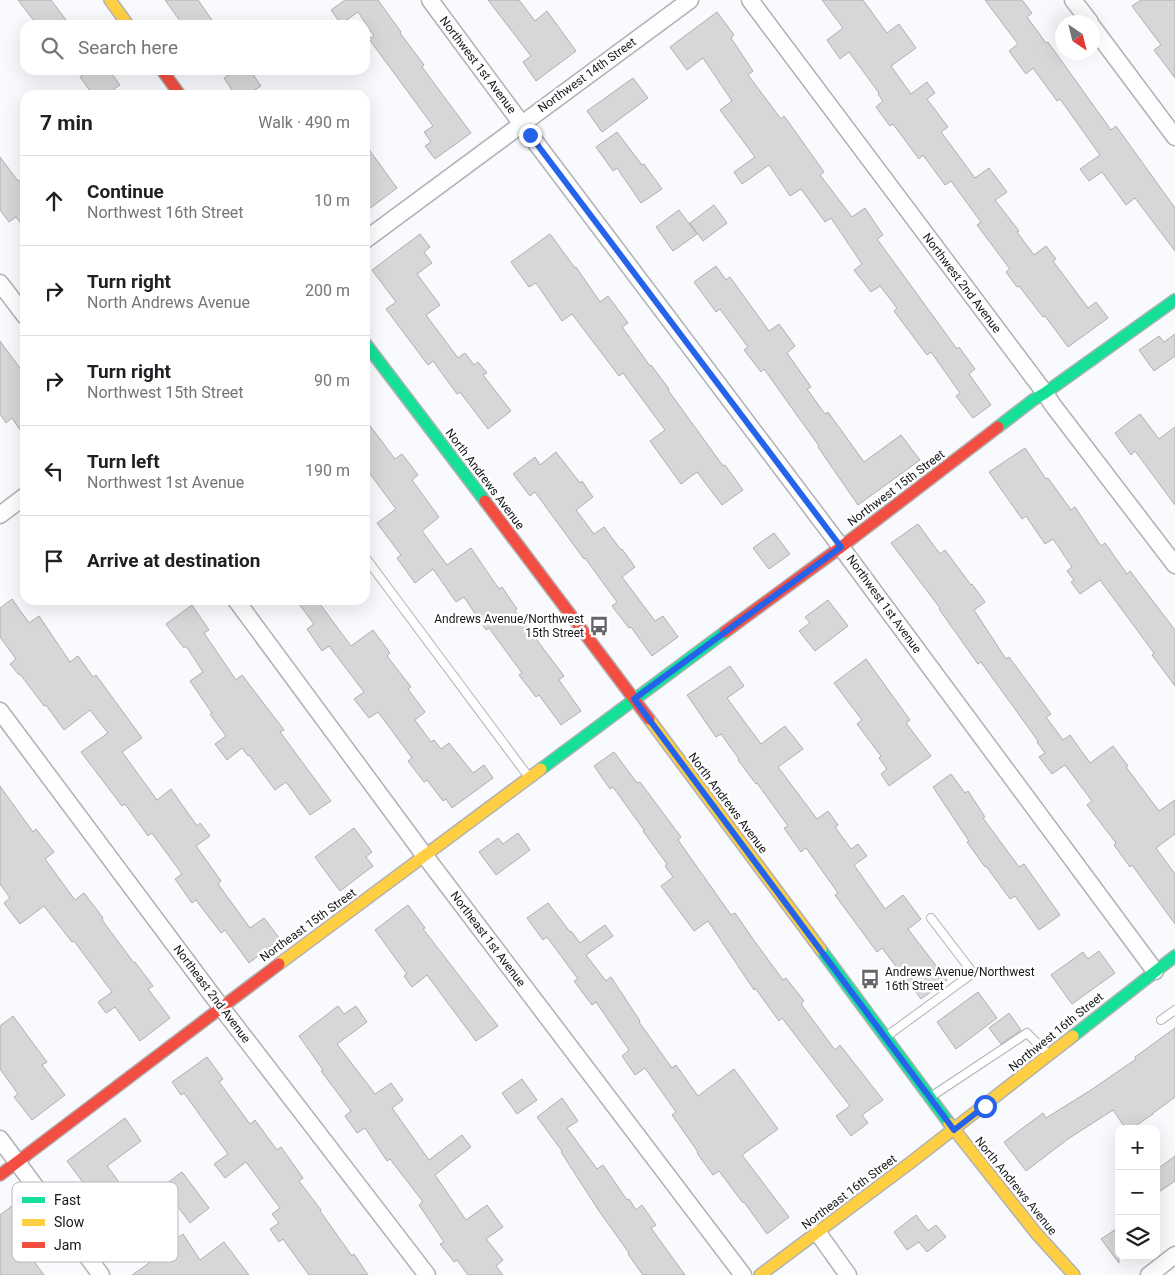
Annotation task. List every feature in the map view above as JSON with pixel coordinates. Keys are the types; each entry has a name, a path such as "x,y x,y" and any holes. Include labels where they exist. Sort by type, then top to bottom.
{"street":[{"path":"110,0 124,20"},
{"name":"Northwest 1st Avenue","path":"430,0 521,124 841,547 1155,971"},
{"name":"Northwest 14th Street","path":"370,236 690,0"},
{"name":"Northwest 2nd Avenue","path":"750,0 1046,393 1058,412 1175,565"},
{"path":"1073,0 1085,15"},
{"path":"1100,37 1175,138"},
{"path":"166,75 176,90"},
{"path":"0,283 20,309"},
{"name":"Northwest 15th Street","path":"634,699 841,547 1033,400 1046,393 1175,300"},
{"name":"North Andrews Avenue","path":"370,350 634,699 954,1130 1036,1233 1074,1275"},
{"path":"0,515 20,500"},
{"name":"Northeast 1st Avenue","path":"240,605 425,856 742,1275"},
{"name":"Northeast 15th Street","path":"0,1175 221,1007 634,699"},
{"name":"Northeast 2nd Avenue","path":"0,710 221,1007 427,1275"},
{"name":"Northwest 16th Street","path":"954,1130 1175,956"},
{"name":"Northeast 16th Street","path":"760,1275 954,1130"},
{"path":"0,1139 32,1182"},
{"path":"818,1233 848,1275"},
{"path":"1149,1275 1175,1255"},
{"path":"91,1262 101,1275"}],"lane":[{"path":"370,563 530,777"},
{"path":"885,1037 973,973 931,918"},
{"path":"1161,1020 1175,1010"},
{"path":"930,1097 1027,1033 1049,1055"}],"building":[{"path":"18,0 51,0 66,20 33,20"},
{"path":"165,0 198,0 212,20 179,20"},
{"path":"345,0 378,0 424,65 422,67 471,133 435,159 425,146 431,142 424,132 433,126 370,40 374,36 370,30 370,20 363,20 358,12 347,20 338,20 331,10"},
{"path":"488,0 519,0 535,21 547,11 576,51 536,81 523,62 531,56"},
{"path":"822,0 863,0 887,33 899,24 916,48 891,66 911,94 927,82 935,93 927,99 948,127 941,132 975,178 989,168 1007,192 995,200 1019,231 1017,232 1034,255 1046,246 1056,259 1053,261 1088,308 1096,302 1108,318 1068,347 1045,316 1043,317 1006,272 1010,269 977,225 981,222 951,181 945,185 923,155 919,159 893,124 890,126 876,107 883,101 879,93 849,52 840,59 827,40 843,28"},
{"path":"985,0 1022,0 1032,13 1027,17 1046,43 1048,42 1055,52 1055,60 1061,60 1111,130 1116,126 1175,208 1175,251 1135,198 1126,205 1102,172 1089,181 1080,169 1100,155 1060,99 1057,101 1033,68 1026,74 1009,51 1018,44"},
{"path":"1141,0 1175,0 1175,78 1154,50 1161,45 1132,6"},
{"path":"717,12 734,35 731,38 753,71 748,75 781,119 784,116 824,172 820,175 852,217 865,208 883,235 877,239 957,349 959,347 975,369 969,374 991,405 973,418 956,396 960,393 931,352 927,355 894,311 897,308 880,286 871,292 854,270 862,264 831,218 825,222 801,189 790,196 769,165 742,184 734,172 755,157 720,110 732,101 703,58 687,70 670,47"},
{"path":"83,75 113,75 120,85 113,90 89,90 80,77"},
{"path":"228,75 253,75 261,86 255,90 232,90 224,78"},
{"path":"633,78 648,98 602,132 587,111"},
{"path":"617,132 662,189 641,203 617,168 613,171 596,147"},
{"path":"370,151 397,188 370,208"},
{"path":"0,157 18,181 20,180 20,222 16,217 9,222 0,210"},
{"path":"714,205 727,223 703,241 690,223"},
{"path":"679,210 697,234 673,251 656,227"},
{"path":"420,234 430,247 424,252 432,263 417,274 440,305 426,315 458,358 465,353 474,365 478,362 487,373 483,375 511,411 488,429 460,392 457,394 433,361 428,365 386,309 396,302 372,270"},
{"path":"550,234 600,302 608,296 628,323 622,327 669,389 723,466 725,465 743,490 722,505 697,472 681,484 650,441 665,430 623,373 619,376 572,314 562,321 536,283 529,287 511,262"},
{"path":"716,266 726,280 730,277 769,331 779,324 795,346 787,353 811,387 807,389 825,414 828,412 864,462 901,435 920,460 858,505 764,369 761,372 744,350 748,347 720,309 716,312 694,282"},
{"path":"1175,334 1175,356 1154,371 1139,350 1159,336 1164,342"},
{"path":"0,341 20,368 20,430 12,418 6,423 0,414"},
{"path":"1140,414 1159,439 1175,427 1175,505 1135,451 1131,455 1115,433"},
{"path":"370,426 395,459 402,454 418,475 412,480 439,517 422,531 447,565 471,548 499,589 502,587 517,609 515,611 564,676 559,680 581,711 561,725 539,695 536,697 519,675 522,673 489,628 486,630 464,597 456,602 433,569 415,583 397,558 401,555 377,523 396,509 370,474"},
{"path":"1025,448 1046,479 1048,478 1071,510 1075,507 1101,546 1105,543 1127,574 1130,571 1175,630 1175,686 1152,655 1154,653 1100,580 1080,594 1071,582 1074,580 1067,571 1072,567 1053,539 1045,544 1026,516 1022,519 989,472"},
{"path":"556,452 580,483 582,481 593,497 576,510 594,534 604,527 622,549 635,567 622,577 655,621 663,616 678,637 652,656 631,627 629,628 612,606 617,602 535,492 530,496 513,474 535,457 540,465"},
{"path":"918,524 940,554 945,550 985,602 974,610 1006,659 1009,657 1051,714 1046,717 1063,740 1070,735 1090,763 1113,746 1128,766 1126,767 1159,811 1175,800 1175,834 1156,848 1175,874 1175,924 1132,865 1130,867 1114,845 1116,843 1087,805 1092,801 1065,765 1052,774 1039,757 1045,753 1038,741 981,662 978,664 940,608 891,543"},
{"path":"774,533 790,554 769,569 753,548"},
{"path":"12,599 29,623 39,616 70,662 78,656 93,677 96,675 142,738 122,752 157,800 171,789 197,826 200,823 210,836 196,846 221,881 218,884 250,928 264,918 280,939 249,963 225,930 221,933 196,900 192,903 175,879 182,874 152,833 148,836 125,804 122,806 81,752 108,733 90,710 64,730 46,705 44,706 10,664 16,659 0,637 0,608"},
{"path":"828,600 848,626 815,651 799,631 810,623 805,617"},
{"path":"192,605 209,630 204,633 236,680 242,675 284,730 280,732 331,801 310,815 286,782 275,790 242,748 227,760 215,744 226,736 190,681 203,672 186,646 184,648 166,624"},
{"path":"300,605 321,605 351,646 373,630 390,653 387,656 411,687 408,689 425,712 415,720 431,742 434,740 441,749 449,743 473,773 484,765 493,778 452,808 446,799 443,801 427,780 424,782 408,761 412,758 378,712 369,718 354,699 364,692 329,646 322,651 307,629 314,624"},
{"path":"866,659 910,720 906,723 931,756 889,786 881,774 887,769 879,758 881,756 857,724 862,720 834,683"},
{"path":"730,666 744,686 727,698 761,744 785,726 803,749 778,767 817,819 828,811 838,825 835,827 851,849 858,844 867,856 854,865 885,909 903,895 921,919 908,929 947,980 921,999 882,948 877,952 835,895 838,893 806,848 801,852 784,828 788,826 757,783 738,760 721,734 716,737 687,695"},
{"path":"614,752 637,783 640,782 681,837 678,840 731,915 735,913 783,980 786,978 804,1001 801,1004 835,1050 840,1045 883,1100 862,1115 868,1123 851,1136 836,1116 850,1106 782,1018 779,1021 755,988 754,990 708,921 694,931 661,886 673,877 665,866 667,864 613,787 610,789 594,766"},
{"path":"951,774 965,793 968,791 985,817 983,818 1019,867 1024,864 1060,915 1039,930 1015,896 1010,899 985,867 933,787"},
{"path":"0,786 33,832 36,829 54,852 45,859 75,900 84,893 103,918 102,920 153,986 148,989 170,1018 140,1041 115,1007 106,1013 98,1002 112,992 74,941 72,942 44,906 20,924 4,903 10,898 0,884"},
{"path":"354,828 372,852 366,857 373,866 340,891 315,857"},
{"path":"518,833 530,850 496,875 479,852 498,838 503,844"},
{"path":"548,903 580,943 605,925 613,936 586,955 606,981 611,977 639,1022 672,1068 676,1065 698,1096 734,1069 778,1129 742,1155 789,1217 767,1234 719,1171 713,1175 672,1115 676,1112 645,1068 635,1075 622,1056 629,1050 596,1002 592,1005 574,981 578,979 547,937 543,940 527,918"},
{"path":"408,905 425,928 423,929 498,1026 476,1041 427,975 412,987 404,976 407,974 375,930"},
{"path":"1099,951 1115,973 1072,1004 1051,975 1083,952 1088,959"},
{"path":"978,992 997,1018 956,1049 937,1022"},
{"path":"338,1006 344,1014 356,1006 367,1022 337,1044 375,1094 391,1083 403,1100 392,1108 429,1160 462,1135 471,1147 435,1175 466,1220 487,1205 503,1227 486,1239 503,1260 496,1266 503,1275 468,1275 457,1260 454,1262 440,1244 444,1242 419,1205 423,1202 390,1159 387,1161 365,1128 357,1133 345,1116 351,1111 321,1071 323,1070 299,1036"},
{"path":"1009,1013 1021,1030 1001,1044 989,1028"},
{"path":"13,1016 47,1062 42,1065 65,1095 32,1120 14,1097 18,1094 0,1069 0,1026"},
{"path":"1175,1028 1175,1097 1137,1125 1123,1125 1113,1110 1068,1139 1026,1171 1004,1142 1043,1113 1046,1118 1091,1090 1136,1059 1135,1057"},
{"path":"207,1057 223,1079 219,1082 250,1124 255,1120 277,1150 281,1147 303,1178 299,1181 352,1256 354,1254 368,1275 309,1275 283,1239 279,1242 270,1229 279,1223 272,1214 280,1208 246,1162 225,1178 214,1164 228,1154 184,1093 181,1095 172,1082"},
{"path":"522,1079 537,1100 517,1114 502,1093"},
{"path":"562,1098 578,1121 567,1128 597,1169 603,1165 636,1210 642,1205 656,1225 651,1228 685,1275 643,1275 628,1254 562,1151 537,1117"},
{"path":"125,1118 141,1141 107,1166 119,1182 83,1182 67,1161"},
{"path":"1175,1156 1175,1181 1160,1191 1160,1170 1160,1167"},
{"path":"182,1172 209,1208 190,1223 178,1207 178,1182 169,1182"},
{"path":"12,1206 12,1262 34,1262 44,1275 0,1275 0,1215"},
{"path":"916,1215 928,1231 936,1225 946,1237 927,1252 919,1242 907,1250 894,1232"},
{"path":"1115,1230 1115,1258 1101,1239"},
{"path":"183,1234 200,1260 224,1242 249,1275 132,1275 148,1262 178,1262 178,1238"}],"traffic: fast":[{"path":"998,427 1033,400 1175,300"},
{"path":"370,350 485,501"},
{"path":"541,769 725,632"},
{"path":"821,950 949,1123"},
{"path":"1073,1036 1175,956"}],"traffic: slow":[{"path":"110,0 124,20"},
{"path":"649,719 821,950"},
{"path":"279,964 541,769"},
{"path":"760,1275 910,1163 1073,1036"},
{"path":"949,1123 1036,1233 1074,1275"}],"traffic: jam":[{"path":"166,75 176,90"},
{"path":"725,632 841,547 998,427"},
{"path":"485,501 649,719"},
{"path":"0,1175 279,964"}],"place":[{"name":"Andrews Avenue/Northwest 15th Street","path":"599,626"},
{"name":"Andrews Avenue/Northwest 16th Street","path":"870,979"}],"route":[{"path":"530,135 841,547 634,699 954,1130 985,1106"}]}
